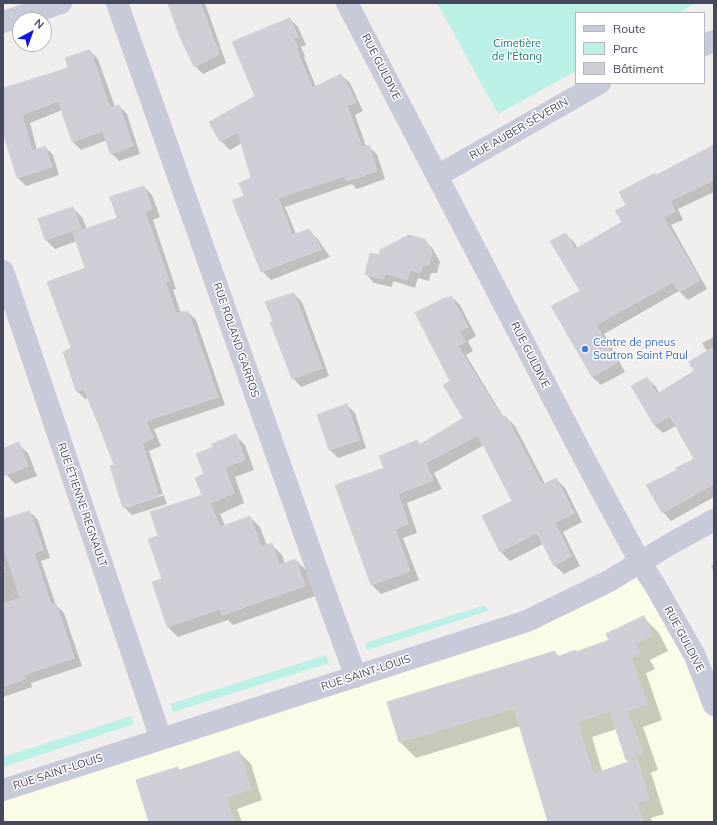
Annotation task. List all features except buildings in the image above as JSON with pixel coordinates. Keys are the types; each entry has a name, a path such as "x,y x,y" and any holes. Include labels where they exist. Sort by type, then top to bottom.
{"street":[{"path":"3,22 61,3"},
{"name":"RUE ROLAND GARROS","path":"117,3 356,677"},
{"name":"RUE GULDIVE","path":"347,3 586,462 640,562 696,656 714,705"},
{"path":"705,44 714,40"},
{"name":"RUE AUBER SÉVERIN","path":"437,176 598,84"},
{"name":"RUE ÉTIENNE REGNAULT","path":"3,271 161,739"},
{"name":"RUE SAINT-LOUIS","path":"3,790 527,621 609,581 714,520"}],"shaded area":[{"path":"640,562 714,705 714,822 3,822 3,790 527,621"}],"green space":[{"name":"Cimetière de l'Étang","path":"437,3 696,3 680,12 575,12 575,72 498,114"},
{"path":"485,605 488,611 367,650 365,643"},
{"path":"326,655 329,663 173,712 170,704"},
{"path":"131,716 134,724 3,767 3,757"}],"place":[{"name":"Centre de pneus Sautron Saint Paul","path":"585,349"}]}
